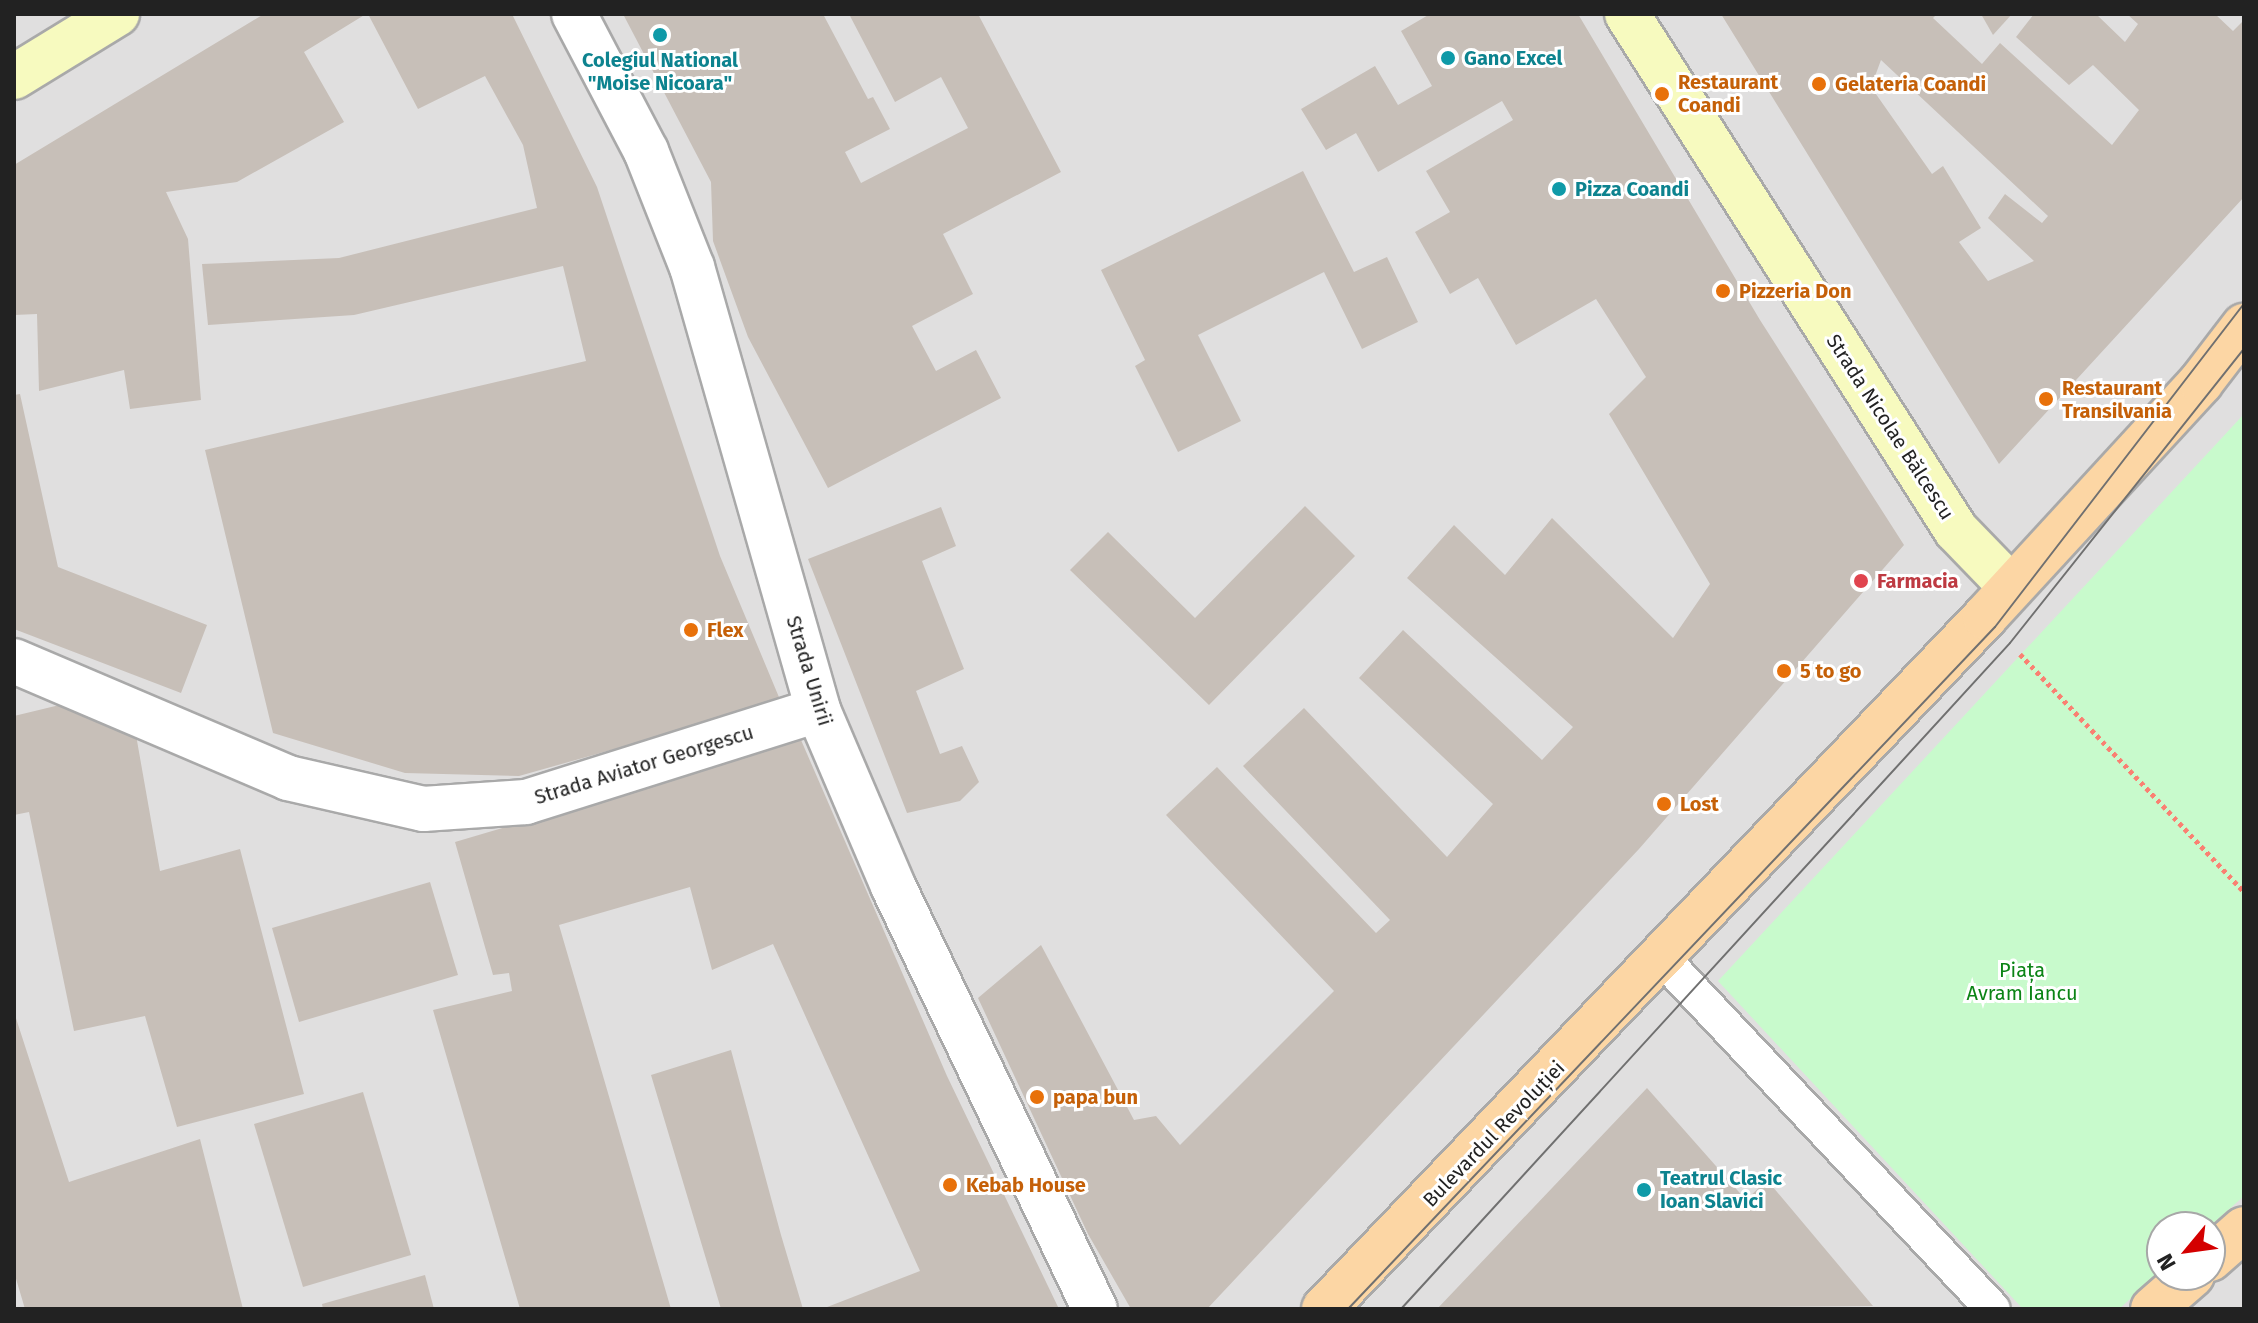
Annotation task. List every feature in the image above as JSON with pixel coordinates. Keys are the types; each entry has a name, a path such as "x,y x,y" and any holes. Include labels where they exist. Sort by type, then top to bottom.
{"main road":[{"path":"14,77 117,14"},
{"name":"Strada Nicolae Bălcescu","path":"1627,14 1956,530 1998,602"},
{"path":"1662,958 2201,382 2244,326"},
{"name":"Bulevardul Revoluției","path":"1324,1309 1662,958"},
{"path":"2226,1245 2244,1229"},
{"path":"2153,1309 2174,1291"}],"street":[{"name":"Strada Unirii","path":"574,14 646,151 692,267 818,710 893,886 1095,1309"},
{"name":"Strada Aviator Georgescu","path":"14,661 288,778 423,809 526,802 818,710"}],"lane":[{"path":"1662,958 1993,1309"}],"path":[{"path":"1998,602 2244,892"}],"shaded area":[{"path":"14,14 2244,14 2244,1309 14,1309"}],"green space":[{"name":"Piața Avram Iancu","path":"2244,414 2244,1196 2226,1212 2146,1211 2146,1285 2119,1309 2023,1309 1718,981"}],"building":[{"path":"264,14 366,14 304,52 344,122 237,182 166,192 188,239 201,400 130,409 124,370 39,391 37,314 14,315 14,165"},
{"path":"368,14 512,14 597,187 720,556 781,702 519,776 405,773 273,733 205,450 586,361 563,266 354,315 208,325 202,264 339,258 537,208 523,145 485,76 418,109"},
{"path":"623,14 823,14 868,99 873,97 890,129 845,152 861,183 968,128 941,77 895,102 850,16 978,14 1061,172 943,234 973,294 912,326 936,371 976,350 1001,398 828,488 748,337 713,241 711,182"},
{"path":"1430,14 1578,14 1760,320 1904,545 1639,849 1207,1309 1131,1309 1088,1234 978,998 1041,945 1134,1120 1156,1116 1180,1145 1334,991 1166,815 1217,767 1376,933 1390,920 1243,766 1304,708 1447,857 1493,804 1359,678 1403,630 1542,760 1573,727 1407,578 1454,525 1505,575 1552,518 1673,638 1710,584 1609,414 1646,377 1596,299 1516,345 1478,278 1450,294 1415,232 1450,212 1426,171 1513,120 1502,101 1378,172 1356,133 1326,150 1301,109 1375,66 1398,105 1432,86 1401,31"},
{"path":"1721,14 1937,14 1933,18 1982,64 2000,43 2112,145 2139,110 2093,65 2069,85 2016,37 2034,14 2096,14 2125,42 2138,24 2127,14 2215,14 2233,31 2244,20 2244,197 1999,464","holes":["1881,60 2048,216 2042,223 2005,194 1988,218 2034,261 1988,281 1959,242 1981,228 1943,166 1932,174 1871,87"]},
{"path":"1981,14 2012,14 1993,35"},
{"path":"1303,171 1354,272 1387,257 1418,322 1362,349 1324,272 1198,335 1241,421 1178,452 1135,366 1145,360 1101,270"},
{"path":"20,394 58,567 207,625 181,693 14,629 14,395"},
{"path":"1305,506 1355,556 1209,705 1070,570 1108,532 1195,618"},
{"path":"941,507 956,546 922,561 964,669 916,691 940,754 962,746 979,782 960,801 907,813 808,559"},
{"path":"72,702 136,735 160,871 240,849 304,1094 177,1127 145,1016 74,1031 29,812 14,815 14,716"},
{"path":"801,740 947,1076 1059,1309 822,1309 920,1271 773,944 712,970 690,887 559,925 671,1309 520,1309 433,1010 512,991 509,973 493,975 455,842"},
{"path":"430,882 458,975 299,1022 272,928"},
{"path":"14,1012 69,1182 200,1139 243,1309 25,1309 14,1272"},
{"path":"731,1050 803,1309 721,1309 651,1075"},
{"name":"Teatrul Clasic Ioan Slavici","path":"1647,1088 1746,1200 1767,1180 1873,1306 1437,1309"},
{"path":"363,1092 411,1255 303,1287 254,1124"},
{"path":"425,1275 434,1309 323,1309 322,1304"}],"tram line":[{"path":"1348,1309 1995,627 2244,304"},
{"path":"1401,1309 2010,643 2244,349"}],"place":[{"name":"Colegiul National \"Moise Nicoara\"","path":"660,35"},
{"name":"Gano Excel","path":"1448,58"},
{"name":"Gelateria Coandi","path":"1819,84"},
{"name":"Restaurant Coandi","path":"1662,94"},
{"name":"Pizza Coandi","path":"1559,189"},
{"name":"Pizzeria Don","path":"1723,291"},
{"name":"Restaurant Transilvania","path":"2046,399"},
{"name":"Farmacia","path":"1861,581"},
{"name":"Flex","path":"691,630"},
{"name":"5 to go","path":"1784,671"},
{"name":"Lost","path":"1664,804"},
{"name":"papa bun","path":"1037,1097"},
{"name":"Kebab House","path":"950,1185"},
{"name":"Teatrul Clasic Ioan Slavici","path":"1644,1190"}]}
